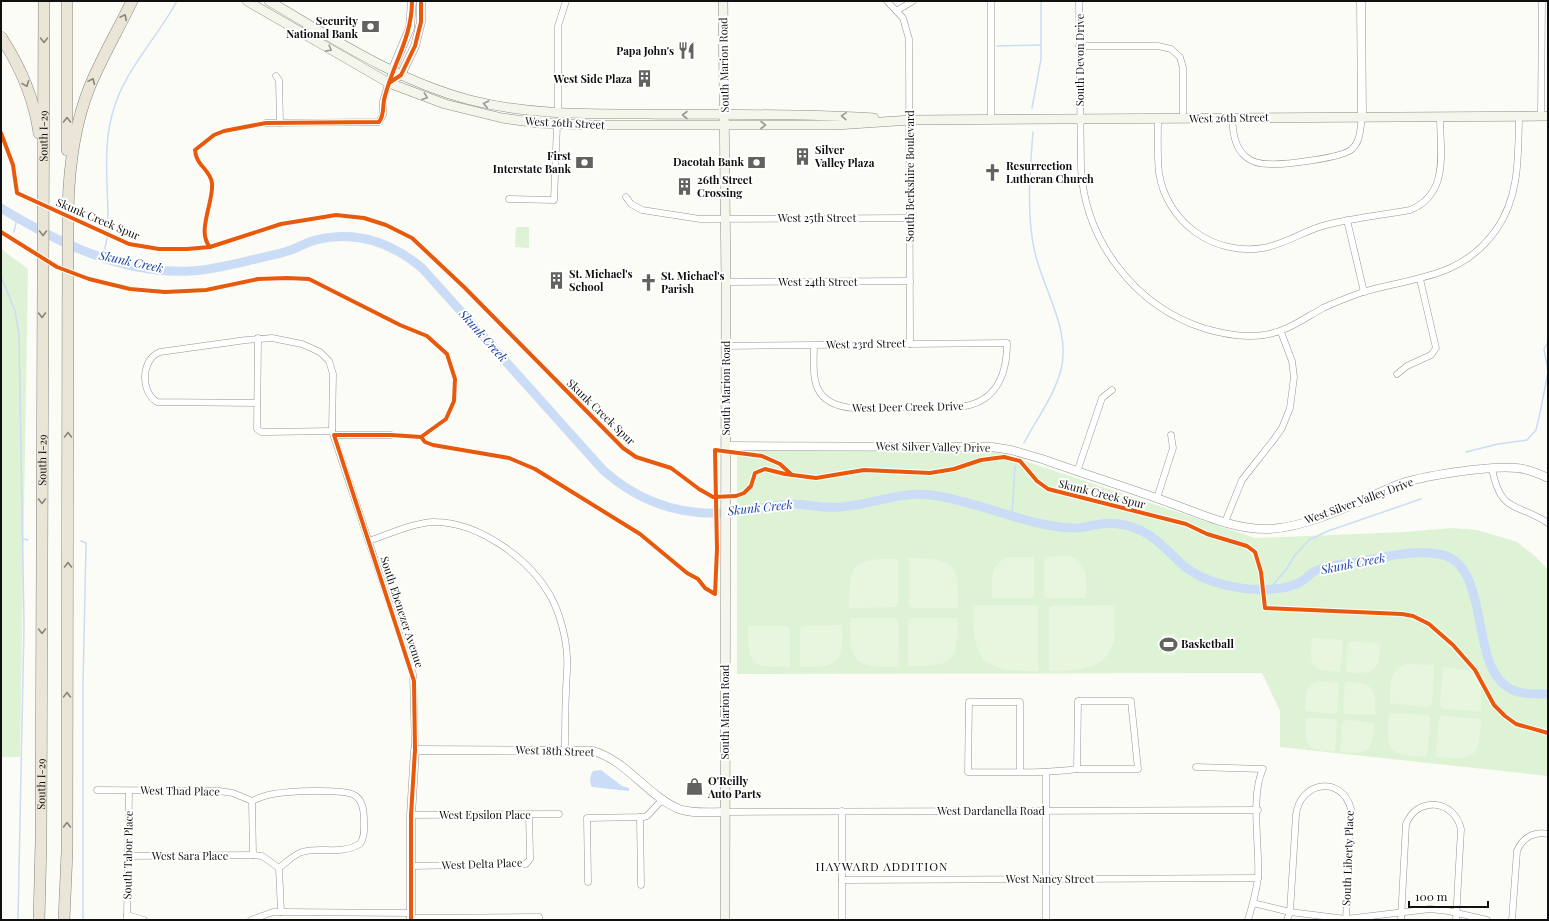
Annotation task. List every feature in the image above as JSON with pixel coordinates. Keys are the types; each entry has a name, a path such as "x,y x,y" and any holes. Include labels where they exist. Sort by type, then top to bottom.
{"highway":[{"name":"South I-29","path":"39,920 41,842 44,1"},
{"name":"South I-29","path":"64,920 67,852 67,1"},
{"path":"68,205 72,152 84,101 95,73 132,1"},
{"path":"1,37 21,71 34,110 40,143 43,194"},
{"path":"34,920 41,842"},
{"path":"67,852 70,920"}],"main road":[{"name":"West 26th Street","path":"247,1 389,83 427,98 473,111 520,121 557,124 724,126 836,125 911,120"},
{"name":"West 26th Street","path":"269,1 362,56 396,73 437,90 476,101 526,111 558,114 824,115 911,120 1545,116"},
{"name":"South Marion Road","path":"723,1 726,282 725,920"},
{"path":"473,111 544,119 555,117 558,114"},
{"path":"557,124 564,120 615,119 645,114"}],"street":[{"path":"396,73 410,28 412,1"},
{"path":"266,124 379,122 383,116 383,101 389,83 418,37 421,22 421,1"},
{"path":"558,114 558,30 566,1"},
{"path":"887,1 898,10 913,1"},
{"path":"991,1 991,120"},
{"name":"South Devon Drive","path":"1079,1 1082,180 1087,209 1104,247 1128,279 1162,308 1197,326 1226,334 1240,336 1263,335 1281,332"},
{"path":"1232,118 1235,141 1242,153 1250,160 1270,164 1333,157 1347,153 1351,150 1358,141 1362,117 1361,1"},
{"path":"1542,1 1545,116"},
{"name":"South Berkshire Boulevard","path":"898,10 904,18 909,39 911,120 910,344"},
{"path":"1079,46 1158,46 1171,49 1180,57 1183,68 1183,118"},
{"path":"276,76 279,80 280,123"},
{"path":"1158,118 1159,174 1171,206 1180,219 1194,232 1208,240 1231,248 1255,249 1277,244 1324,225 1410,210 1428,200 1437,186 1439,179 1440,116"},
{"path":"1225,522 1239,484 1282,428 1290,408 1294,376 1292,361 1281,332 1324,308 1364,292 1420,279 1448,270 1470,256 1487,241 1503,219 1509,207 1517,174 1519,116"},
{"path":"509,199 554,200 557,124"},
{"name":"West 25th Street","path":"626,197 631,204 642,210 700,219 910,218"},
{"path":"1347,220 1364,292"},
{"path":"1397,374 1407,366 1431,355 1436,348 1420,279"},
{"name":"West 24th Street","path":"726,282 910,281"},
{"path":"258,338 256,426 258,431 391,435"},
{"name":"South Ebenezer Avenue","path":"257,403 156,402 150,398 146,390 146,371 149,358 160,352 258,338 282,339 294,342 312,348 324,355 329,361 333,374 333,433 413,674 415,750 411,815 411,917"},
{"name":"West 23rd Street","path":"726,346 1007,343"},
{"name":"West Deer Creek Drive","path":"814,345 813,378 817,388 823,396 832,403 843,407 853,408 951,407 974,405 992,392 1002,378 1006,366 1007,343"},
{"path":"1077,472 1102,398 1112,390"},
{"path":"1157,498 1173,448 1171,436"},
{"name":"West Silver Valley Drive","path":"726,446 992,447 1017,452 1225,522 1260,529 1285,527 1331,513 1399,484 1411,481 1492,469 1516,468 1534,472 1548,478"},
{"path":"1492,469 1496,486 1502,498 1548,523"},
{"path":"369,541 401,530 435,522 455,525 474,531 500,544 537,577 551,598 558,616 567,656 565,750"},
{"path":"1020,772 1020,702 969,702 968,772 1020,772 1046,772 1077,769 1138,769 1131,701 1078,701 1077,769"},
{"name":"West 18th Street","path":"415,750 586,750 599,752 611,759 674,806 686,811 725,812"},
{"path":"1196,767 1263,769 1259,782 1258,878 1248,920"},
{"path":"1046,772 1046,920"},
{"name":"South Liberty Place","path":"1287,920 1290,912 1298,804 1302,796 1309,790 1326,786 1342,793 1349,802 1351,809 1346,919"},
{"name":"West Thad Place","path":"97,790 219,791 233,793 252,801"},
{"name":"South Tabor Place","path":"127,917 129,791"},
{"path":"295,792 344,793 356,796 363,807 363,838 360,844 342,851 302,852 294,856 279,868 262,856 253,855 252,801 271,794 295,792"},
{"path":"588,882 587,818 647,816 663,799"},
{"path":"1401,920 1406,824 1410,816 1418,809 1427,805 1435,804 1450,810 1457,818 1461,829 1456,917"},
{"name":"West Dardanella Road","path":"725,812 1258,810"},
{"path":"842,811 842,920"},
{"name":"West Epsilon Place","path":"411,815 559,814"},
{"name":"West Delta Place","path":"411,866 526,864 530,859 529,815"},
{"path":"640,817 641,885"},
{"path":"1512,920 1517,850 1525,839 1532,835 1546,833"},
{"name":"West Sara Place","path":"128,856 253,855"},
{"path":"279,868 282,912"},
{"name":"West Nancy Street","path":"842,880 1258,878"},
{"path":"1253,903 1290,912 1346,919 1430,910 1456,917 1487,920"},
{"path":"251,920 273,912 363,917 539,919"},
{"path":"303,913 303,920"},
{"path":"127,917 144,920"}],"green space":[{"path":"516,227 529,227 529,248 515,247"},
{"path":"1,249 28,269 20,757 1,757"},
{"path":"737,450 992,450 1255,538 1403,532 1452,528 1477,530 1517,542 1535,556 1548,570 1548,776 1280,747 1280,711 1262,673 737,674"},
{"path":"1069,556 1075,559 1083,567 1086,579 1086,598 1047,598 1044,595 1044,557"},
{"path":"1011,557 1034,557 1034,596 1031,598 992,598 992,579 995,568 999,563"},
{"path":"909,558 936,560 945,562 951,566 955,572 957,581 958,608 912,608 909,605"},
{"path":"898,559 898,604 895,607 849,608 850,581 852,572 856,566 862,562 871,560"},
{"path":"973,605 1035,605 1038,607 1038,671 1004,669 992,665 984,659 979,651 975,639"},
{"path":"1115,605 1114,640 1110,650 1104,658 1097,664 1088,667 1049,671 1049,608 1051,606"},
{"path":"850,618 895,618 898,621 899,667 872,666 863,664 857,660 853,654 851,645"},
{"path":"911,618 958,618 956,644 954,653 950,659 944,663 935,665 908,666 908,621"},
{"path":"842,625 841,648 836,661 823,666 800,667 800,628 803,626"},
{"path":"748,626 787,626 790,629 790,667 767,666 754,662 749,649"},
{"name":"Basketball","path":"1162,634 1175,634 1175,655 1162,655"},
{"path":"1312,638 1341,640 1343,643 1340,672 1323,670 1314,665 1311,655"},
{"path":"1351,641 1380,644 1378,661 1373,670 1363,673 1346,672 1348,643"},
{"path":"1407,664 1434,665 1432,704 1428,707 1390,703 1391,685 1394,674 1401,666"},
{"path":"1443,667 1464,670 1476,677 1481,690 1481,711 1442,709 1440,705"},
{"path":"1318,681 1339,683 1337,712 1334,714 1305,711 1308,689 1313,683"},
{"path":"1345,682 1368,685 1371,688 1375,698 1375,715 1345,714 1343,711"},
{"path":"1389,713 1428,715 1430,719 1427,757 1404,754 1397,752 1392,748 1389,743 1388,736"},
{"path":"1442,716 1481,719 1479,742 1473,754 1460,758 1436,757 1439,719"},
{"path":"1306,718 1335,719 1337,722 1335,751 1312,748 1308,745 1305,735"},
{"path":"1345,720 1374,723 1372,740 1367,750 1357,753 1340,752 1342,723"}],"water":[{"path":"601,770 622,786 629,788 629,791 592,787 590,781 593,771"}],"waterway":[{"path":"103,257 108,233 107,143 112,115 124,84 177,1"},
{"path":"1032,108 1041,59 1041,1"},
{"path":"997,46 1041,45"},
{"path":"1024,443 1058,380 1063,355 1060,325 1039,267 1030,224 1033,132"},
{"name":"Skunk Creek","path":"1,208 45,233 91,254 140,268 165,271 190,271 223,266 282,253 306,243 331,237 359,238 386,246 410,259 422,268 603,470 633,492 665,506 700,513 719,513 738,512 792,504 822,507 852,506 907,495 931,495 967,502 1037,523 1055,526 1076,528 1100,524 1119,524 1133,527 1150,536 1184,566 1198,575 1223,585 1249,589 1284,588 1297,584 1317,570 1387,556 1407,553 1438,554 1455,561 1466,574 1473,592 1487,655 1495,673 1506,686 1515,691 1548,694"},
{"path":"14,232 17,218"},
{"path":"1,276 15,311 19,334 24,625 18,920"},
{"path":"1466,452 1498,444 1527,440 1536,430 1548,372 1544,349 1548,342"},
{"path":"1012,515 1015,466"},
{"path":"1270,588 1285,571 1295,555 1309,540 1328,531 1421,499"},
{"path":"23,539 28,540"},
{"path":"81,541 86,543 83,684 83,920"}],"cycle path":[{"path":"210,247 206,241 205,225 211,199 212,183 209,174 200,164 195,150 214,135 224,131 266,123 379,122 383,113 384,99 406,38 412,1"},
{"path":"389,83 401,75 415,46 421,22 421,1"},
{"name":"Skunk Creek Spur","path":"1,133 13,165 17,193 129,244 159,249 210,247 281,224 336,215 364,218 386,225 412,238 464,287 623,448 636,457 671,468 699,489 713,497 736,496 744,493 751,486 755,473 765,469 785,474 816,478 864,470 930,473 954,469 981,460 1004,457 1020,461 1037,481 1048,489 1186,524 1207,534 1247,546 1255,552 1261,572 1265,608 1402,614 1413,616 1429,624 1453,645 1475,670 1494,705 1505,716 1516,724 1548,733"},
{"path":"1,232 57,267 89,279 130,289 165,292 206,290 258,279 309,279 400,325 427,336 447,354 455,379 454,401 446,419 421,437 391,435 334,435 414,681 415,750 411,815 411,920"},
{"path":"421,437 425,442 433,445 509,458 535,469 640,534 687,573 698,579 705,588 715,594 717,549 715,450 762,456 780,464 792,475"}],"place":[{"name":"Security National Bank","path":"371,27"},
{"name":"Papa John's","path":"687,51"},
{"name":"West Side Plaza","path":"645,79"},
{"name":"Silver Valley Plaza","path":"802,156"},
{"name":"First Interstate Bank","path":"584,162"},
{"name":"Dacotah Bank","path":"757,162"},
{"name":"Resurrection Lutheran Church","path":"993,172"},
{"name":"26th Street Crossing","path":"684,186"},
{"name":"St. Michael's School","path":"556,280"},
{"name":"St. Michael's Parish","path":"648,282"},
{"name":"Basketball","path":"1168,644"},
{"name":"O'Reilly Auto Parts","path":"695,787"}],"district":[{"name":"HAYWARD ADDITION","path":"882,867"}]}
